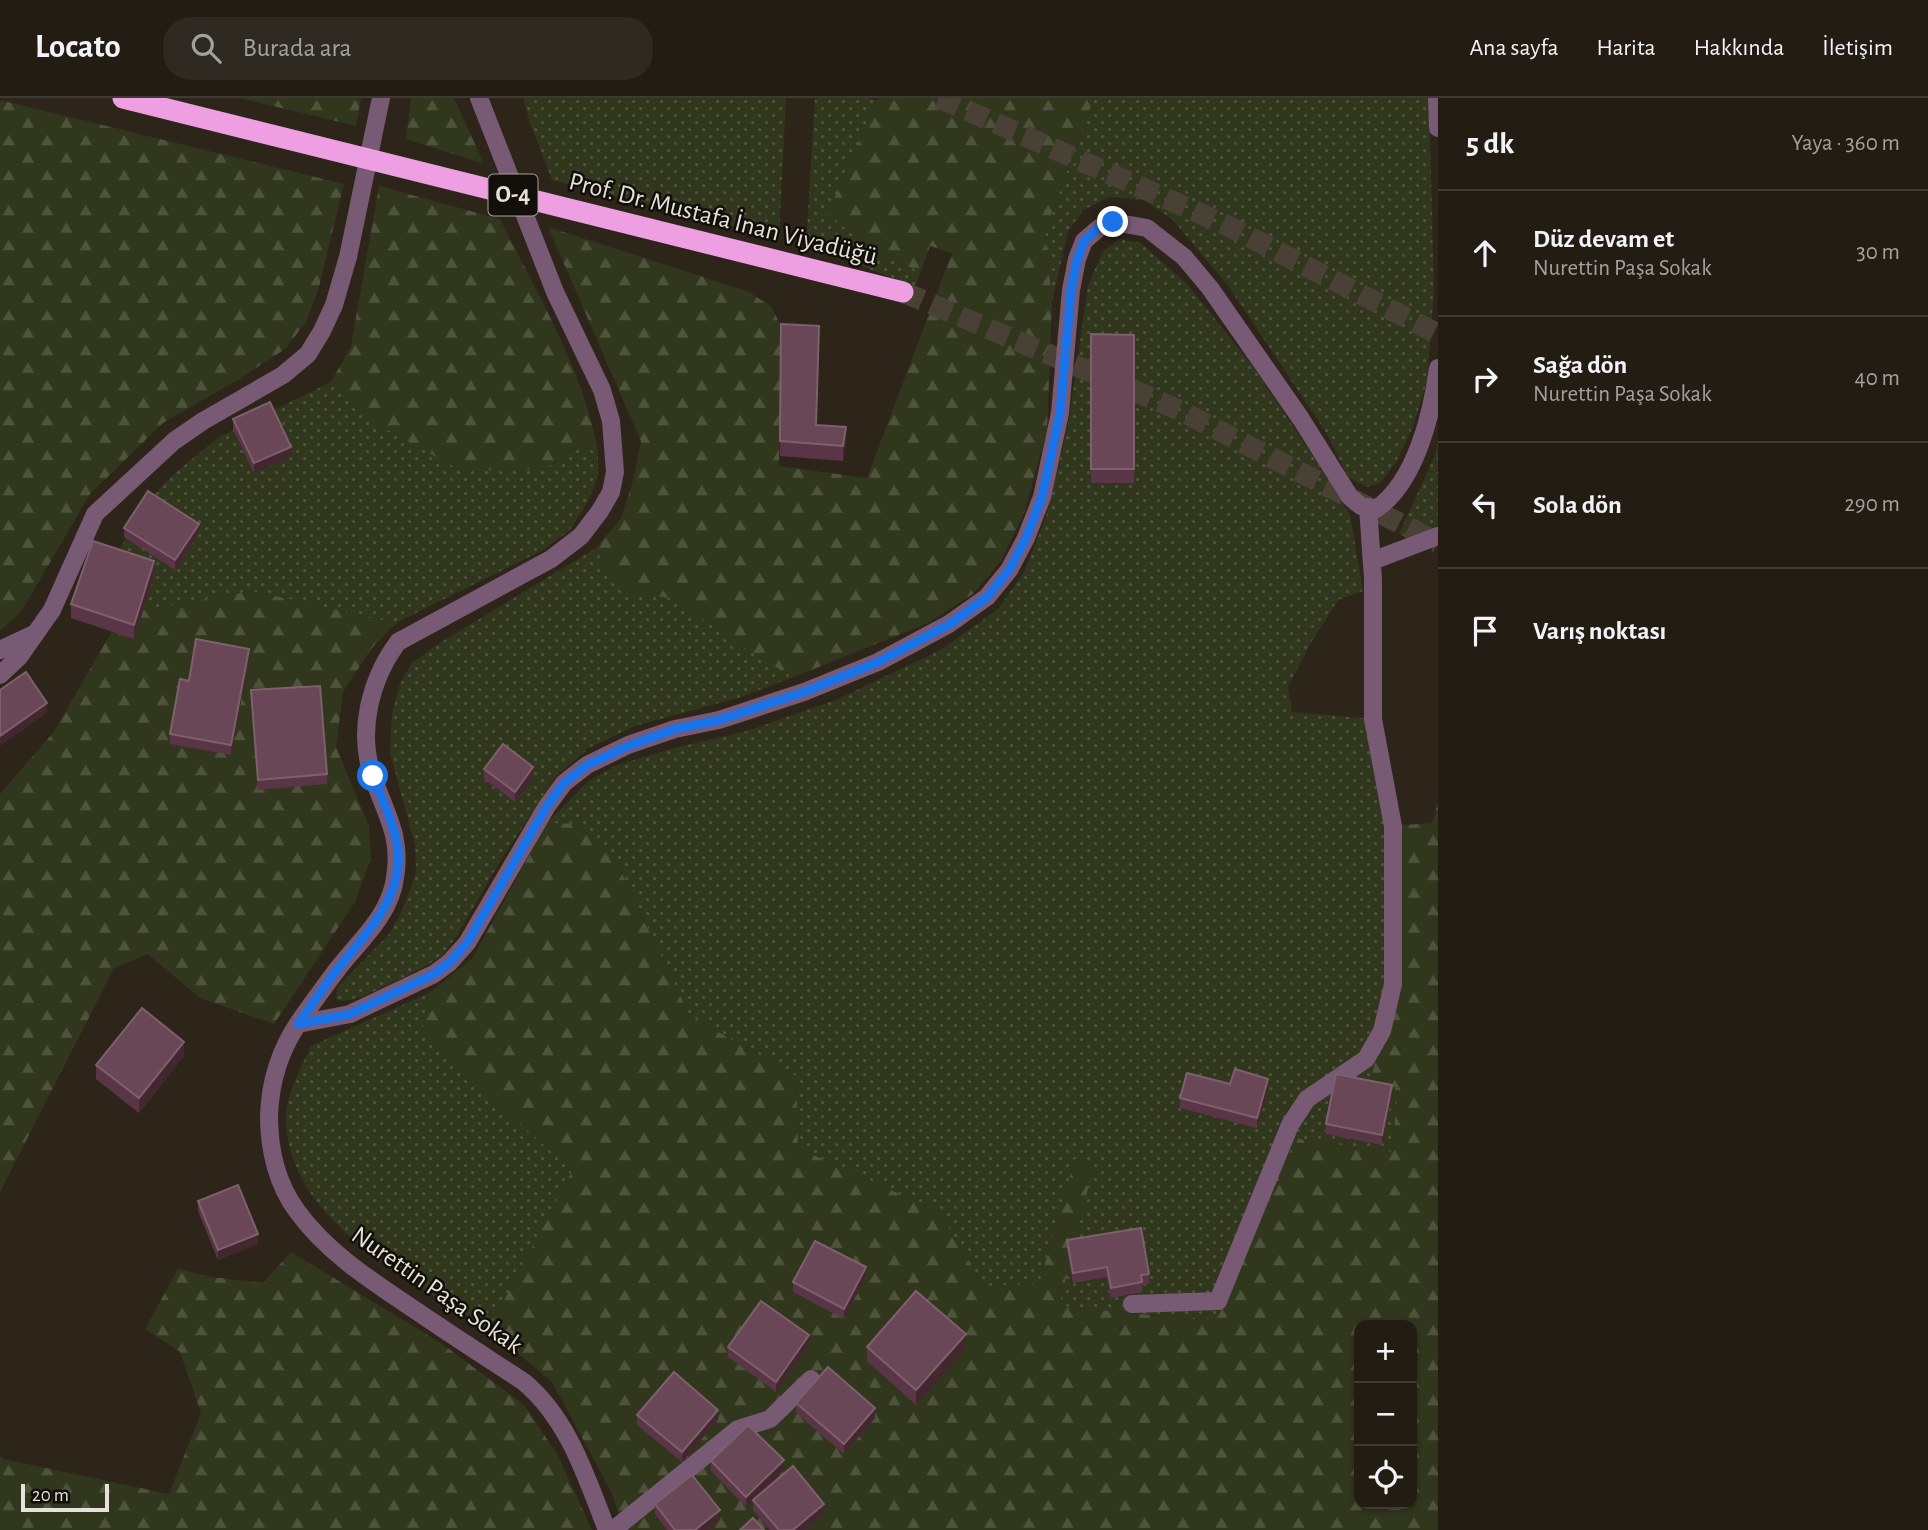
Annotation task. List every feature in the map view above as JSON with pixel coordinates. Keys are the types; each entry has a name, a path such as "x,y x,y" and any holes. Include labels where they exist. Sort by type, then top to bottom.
{"highway":[{"name":"Prof. Dr. Mustafa İnan Viyadüğü","path":"123,98 903,292"}],"street":[{"path":"0,675 19,657 52,610 96,514 174,441 203,421 284,375 308,354 334,305 348,257 381,98"},
{"name":"Nurettin Paşa Sokak","path":"479,98 555,292 601,390 611,421 615,472 611,492 581,536 551,559 398,642 384,662 371,702 366,736 373,776 398,844 395,882 372,929 337,970 298,1024 283,1051 270,1100 271,1153 281,1182 296,1210 330,1248 375,1283 524,1382 543,1398 557,1417 577,1454 607,1530"},
{"path":"1437,98 1438,128"},
{"path":"298,1024 350,1014 423,980 449,963 467,943 547,806 564,783 587,765 663,733 719,720 804,692 878,662 950,624 987,597 1009,570 1026,538 1042,497 1060,413 1071,290 1077,260 1084,241 1098,228 1113,222 1147,228 1184,257 1210,288 1301,419 1350,497 1361,506 1376,509 1389,500 1402,483 1425,431 1438,368"},
{"path":"1132,1304 1218,1301 1290,1125 1307,1099 1366,1059 1382,1031 1393,984 1392,826 1373,719 1372,561 1368,507"},
{"path":"1372,561 1438,536"},
{"path":"0,650 37,633"},
{"path":"613,1530 738,1429 770,1419 811,1379"}],"green space":[{"path":"240,98 361,98 356,126"},
{"path":"411,98 454,98 484,164 406,139"},
{"path":"523,98 786,98 779,238 552,180"},
{"path":"815,98 867,98 877,101 828,213 877,255 921,271 915,286 806,246"},
{"path":"878,98 1094,98 1045,231 1052,301 1047,431 1024,513 1001,561 973,594 928,623 794,677 758,657 671,598 631,593 603,562 596,548 621,518 633,481 641,441 548,227 747,291 771,306 782,328 779,466 867,478 952,253 930,246 921,271 877,255 828,213"},
{"path":"1094,98 1429,98 1434,290 1427,382 1412,429 1395,464 1380,483 1366,487 1348,477 1327,434 1229,287 1173,220 1144,200 1110,197 1083,210 1068,232 1052,301 1045,231"},
{"path":"0,100 344,184 319,287 306,322 285,349 163,423 90,494 21,612 0,631"},
{"path":"379,186 500,219 570,361 582,390 598,451 578,446 545,469 462,471 378,425 331,382 351,346"},
{"path":"1119,239 1141,243 1187,284 1251,364 1350,515 1363,591 1338,600 1312,641 1288,687 1292,712 1373,719 1392,826 1393,984 1371,1083 1398,1088 1392,1152 1298,1140 1218,1317 1201,1320 1059,1306 1093,1164 1075,1159 1039,1284 984,1286 939,1212 798,1148 796,1076 690,1016 615,859 547,823 587,782 617,765 747,731 836,700 942,649 998,609 1024,572 1047,514 1068,426 1088,285 1103,251"},
{"path":"331,382 378,425 545,469 579,446 598,451 598,477 585,507 569,531 543,550 396,623 252,591 122,614 109,567 148,501 175,473 219,437"},
{"path":"1438,442 1438,528 1409,538 1399,534 1435,455"},
{"path":"596,548 603,562 631,593 671,597 794,677 741,697 635,726 589,748 555,777 442,956 362,997 343,1001 336,999 337,988 390,933 404,906 416,872 415,845 390,753 392,714 400,683 412,663 438,644"},
{"path":"252,591 396,623 371,649 343,692 336,747 369,826 371,858 355,902 274,1024 200,998 148,954 114,968 0,1192 0,794 53,733 122,614"},
{"path":"1438,803 1438,1530 623,1530 612,1493 552,1382 489,1329 572,1171 422,1032 429,993 472,959 547,823 577,824 615,859 690,1016 796,1076 798,1148 939,1212 984,1286 1039,1284 1075,1159 1094,1164 1059,1306 1201,1320 1218,1317 1298,1139 1392,1152 1398,1088 1370,1083 1393,984 1393,826 1432,823"},
{"path":"429,993 422,1032 572,1171 489,1329 393,1269 361,1246 332,1219 309,1190 293,1158 286,1122 291,1092 311,1046"},
{"path":"291,1252 441,1343 524,1405 557,1454 592,1530 0,1530 0,1455 3,1459 169,1494 201,1413 180,1352 145,1329 178,1269 212,1277 263,1283"}],"building":[{"path":"781,324 819,326 816,425 846,427 843,446 780,441"},
{"path":"1091,334 1134,335 1134,469 1091,469"},
{"path":"270,402 291,447 254,463 233,419"},
{"path":"148,491 199,524 175,560 124,528"},
{"path":"93,541 154,561 134,625 71,604"},
{"path":"196,639 249,649 231,745 170,734 180,679 189,681"},
{"path":"26,672 47,703 0,736 0,690"},
{"path":"320,686 327,774 258,780 251,690"},
{"path":"503,744 533,767 515,792 484,769"},
{"path":"142,1008 184,1042 139,1098 96,1065"},
{"path":"1235,1069 1268,1079 1257,1118 1180,1098 1187,1073 1230,1084"},
{"path":"1336,1074 1392,1085 1382,1135 1326,1124"},
{"path":"238,1185 258,1234 218,1250 198,1201"},
{"path":"1141,1228 1149,1274 1141,1275 1142,1282 1111,1288 1107,1267 1073,1273 1067,1240"},
{"path":"815,1241 866,1267 844,1309 793,1282"},
{"path":"916,1291 966,1334 916,1390 867,1347"},
{"path":"761,1301 809,1335 776,1382 728,1347"},
{"path":"828,1367 875,1408 844,1444 796,1403"},
{"path":"674,1372 718,1410 682,1452 637,1415"},
{"path":"748,1425 784,1460 746,1497 711,1461"},
{"path":"793,1466 824,1504 793,1530 779,1530 753,1500"},
{"path":"692,1475 720,1510 695,1530 675,1530 655,1504"},
{"path":"753,1518 764,1530 740,1530"}],"tunnel":[{"path":"939,98 1226,225 1438,334"},
{"path":"903,292 1179,410 1438,543"}],"route":[{"path":"373,776 398,844 395,882 372,929 337,970 298,1024 350,1014 434,974 449,963 467,943 547,806 564,783 587,765 675,729 719,720 804,692 878,662 950,624 987,597 1009,570 1026,538 1042,497 1060,413 1071,290 1077,260 1084,241 1098,228 1113,222"}]}
